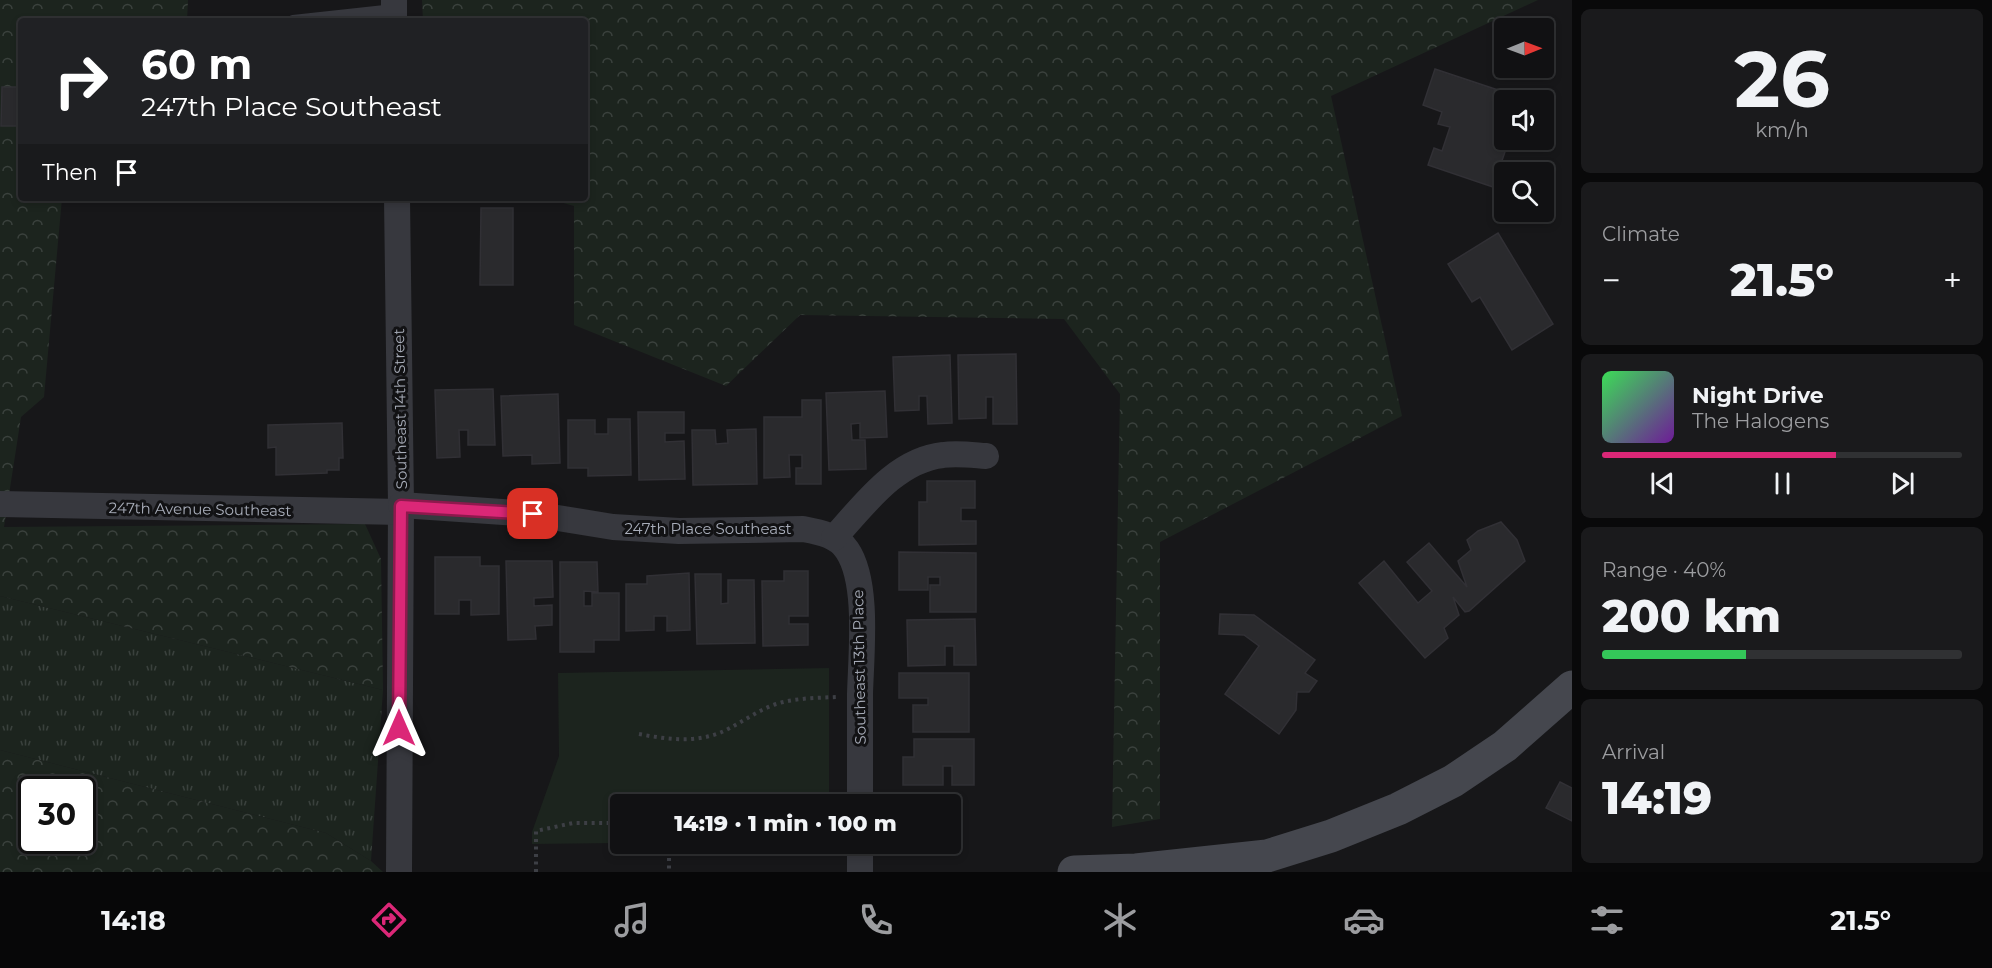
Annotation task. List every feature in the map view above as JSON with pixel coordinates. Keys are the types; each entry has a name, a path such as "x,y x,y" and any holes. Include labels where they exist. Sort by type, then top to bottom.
{"street":[{"name":"Southeast 14th Street","path":"397,201 401,509 399,872"},
{"path":"834,538 889,480 918,461 944,455 986,456"},
{"name":"247th Avenue Southeast","path":"0,504 401,509"},
{"name":"247th Place Southeast","path":"401,509 533,514 613,527 679,531 803,529 820,532 834,538"},
{"name":"Southeast 13th Place","path":"834,538 846,548 856,566 861,603 860,794"},
{"path":"1074,872 1136,870 1267,856 1331,836 1398,809 1453,781 1505,746 1572,687"},
{"path":"860,854 860,872"}],"lane":[{"path":"321,18 394,10"}],"path":[{"path":"639,734 678,740 703,738 728,729 777,704 800,699 860,696"},
{"path":"537,872 536,831 573,823 610,823"},
{"path":"669,854 669,872"}],"green space":[{"path":"0,0 188,0 187,18 18,18 18,201 62,201 44,397 21,417 4,527 365,524 381,559 383,690 0,596"},
{"path":"422,0 1538,0 1499,18 1494,18 1494,20 1331,96 1402,416 1160,542 1160,819 1112,827 1120,394 1064,319 800,315 726,386 574,325 574,206 556,201 588,201 588,18 423,18"},
{"path":"0,596 383,690 371,861 326,833 0,750"},
{"path":"829,668 829,794 610,794 610,843 532,844 532,832 559,756 558,673"},
{"path":"0,750 326,833 371,861 383,872 0,872"}],"building":[{"path":"1435,69 1498,90 1494,90 1494,150 1506,150 1502,162 1494,162 1493,187 1428,165 1434,148 1442,151 1450,127 1438,124 1442,112 1423,105"},
{"path":"2,87 18,87 18,126 1,126"},
{"path":"481,208 513,208 513,285 480,285"},
{"path":"1498,233 1553,324 1512,350 1480,297 1472,302 1448,264"},
{"path":"1016,354 1017,424 993,424 993,397 986,397 986,418 959,419 958,355"},
{"path":"950,355 952,423 928,424 927,396 919,396 919,410 895,411 893,357"},
{"path":"493,389 495,445 468,445 468,430 459,430 460,457 437,458 435,390"},
{"path":"885,391 887,437 860,438 860,423 851,424 852,440 865,440 866,469 829,470 826,393"},
{"path":"558,394 560,463 532,464 532,455 503,456 501,396"},
{"path":"802,400 821,400 821,484 796,484 796,468 802,468 802,455 789,455 790,477 764,478 764,417 802,417"},
{"path":"638,412 684,412 684,433 665,433 665,442 684,441 685,479 639,480"},
{"path":"608,419 630,419 631,475 588,476 588,468 568,468 568,420 595,420 595,434 608,434"},
{"path":"342,423 343,458 339,458 339,470 327,470 327,473 276,475 276,447 268,448 268,425"},
{"path":"756,429 757,484 693,485 692,430 715,430 716,444 728,443 727,430"},
{"path":"927,481 975,481 975,508 961,508 961,521 976,521 976,544 919,545 919,502 927,502"},
{"path":"1501,522 1517,540 1525,561 1469,611 1465,612 1453,597 1459,615 1444,628 1448,638 1425,658 1359,583 1384,561 1418,603 1432,591 1407,562 1429,543 1467,587 1458,561 1471,550 1467,540 1478,531"},
{"path":"899,552 976,553 976,612 930,612 930,585 940,585 940,577 928,577 928,590 899,590"},
{"path":"435,557 480,557 480,566 499,566 499,614 471,615 471,600 459,600 459,614 435,614"},
{"path":"506,561 552,561 553,597 534,598 534,606 552,605 552,625 535,626 536,639 508,640"},
{"path":"560,562 597,562 598,592 584,591 584,606 592,606 592,593 619,593 619,640 594,640 594,652 560,652"},
{"path":"784,571 808,571 808,616 789,616 789,624 808,624 808,645 763,646 762,581 784,581"},
{"path":"689,573 690,630 667,631 667,616 654,616 654,630 626,631 626,584 647,584 647,576"},
{"path":"695,574 721,574 721,604 728,603 728,580 754,580 755,643 697,644"},
{"path":"1220,614 1254,615 1315,660 1305,673 1317,681 1309,692 1297,692 1296,710 1279,734 1225,694 1259,646 1244,635 1219,634"},
{"path":"975,619 976,665 954,665 954,646 945,646 945,665 908,666 907,620"},
{"path":"899,673 969,673 969,732 913,732 913,705 928,705 928,698 899,698"},
{"path":"914,739 974,739 974,785 952,785 952,766 943,766 943,785 903,785 903,757 914,757"},
{"path":"1560,782 1572,788 1572,821 1546,808"}],"route":[{"path":"399,728 401,506 533,514"}]}
